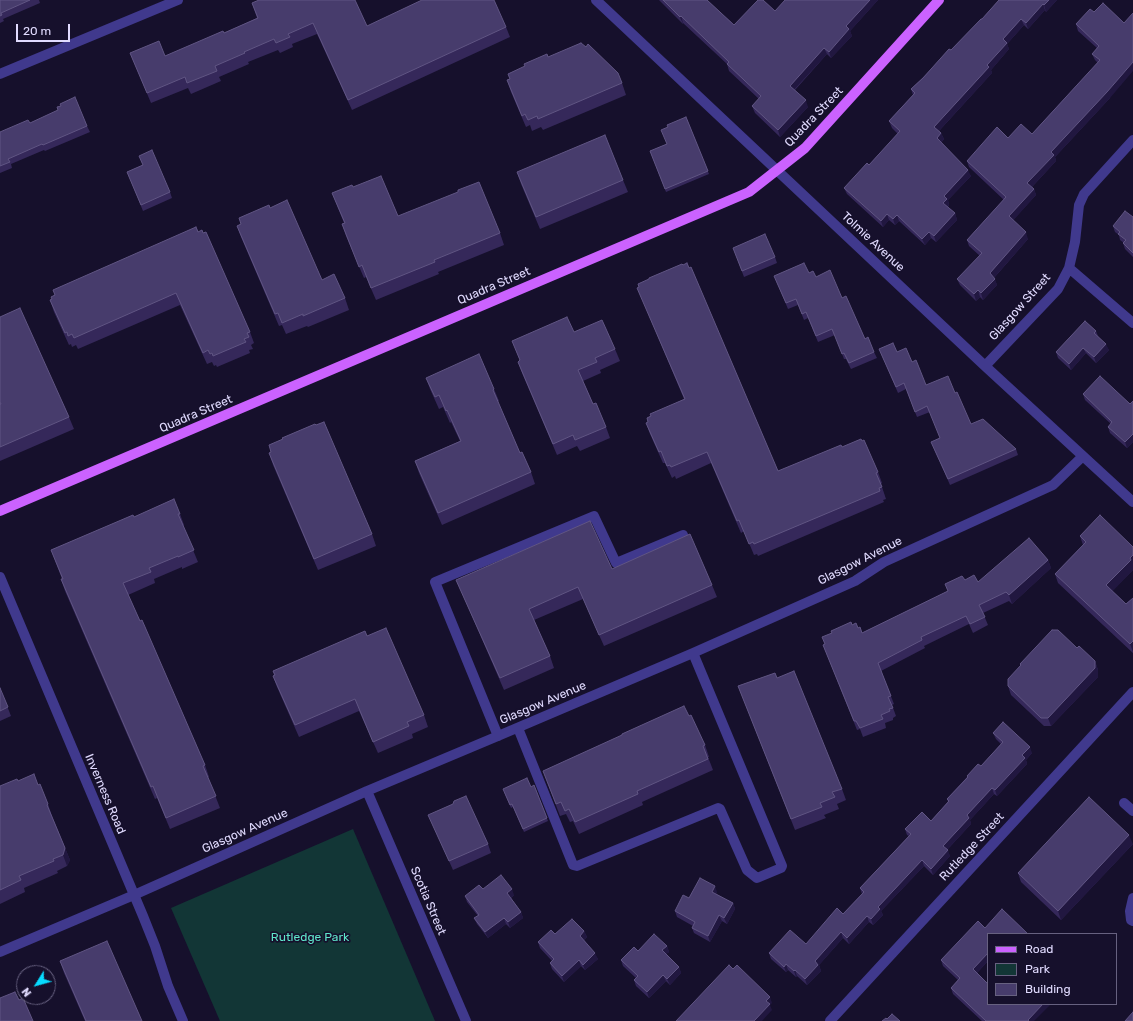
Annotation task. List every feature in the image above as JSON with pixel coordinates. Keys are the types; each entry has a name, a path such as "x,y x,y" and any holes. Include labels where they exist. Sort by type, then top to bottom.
{"main road":[{"name":"Quadra Street","path":"0,511 749,192 804,148 939,0"}],"street":[{"path":"0,74 178,0"},
{"name":"Tolmie Avenue","path":"596,0 985,366 1133,502"},
{"name":"Glasgow Street","path":"985,366 1058,289 1069,268 1079,205 1084,194 1133,140"},
{"path":"1069,268 1133,323"},
{"name":"Glasgow Avenue","path":"0,952 134,895 367,791 693,653 855,581 884,562 1053,485 1083,456"},
{"path":"498,736 434,582 594,516 616,563 683,535"},
{"name":"Inverness Road","path":"0,578 134,895 155,946 168,986 183,1021"},
{"path":"518,728 573,865 577,866 718,808 720,809 747,870 757,878 781,868 782,866 693,653"},
{"name":"Rutledge Street","path":"830,1021 1133,692"},
{"name":"Scotia Street","path":"367,791 466,1021"},
{"path":"1124,803 1133,811"},
{"path":"1133,898 1130,911 1131,920 1133,922"}],"green space":[{"name":"Rutledge Park","path":"353,829 435,1021 220,1021 171,908"}],"building":[{"path":"0,0 30,0 1,13 2,15 0,16"},
{"path":"259,0 355,0 367,26 422,0 494,0 506,27 348,100 313,23 288,34 290,37 276,43 274,39 215,66 217,71 187,83 185,77 147,93 130,53 159,41 165,56 223,31 224,33 258,18 252,3"},
{"path":"663,0 707,0 734,25 758,0 763,0 775,11 785,0 870,0 846,26 849,29 829,52 824,48 790,86 806,100 778,130 752,106 761,96 727,64 729,62"},
{"path":"999,0 1049,0 1044,5 1043,4 1026,23 1021,19 1003,39 1007,43 987,65 989,67 934,127 941,133 937,138 968,170 944,196 947,199 943,203 955,213 934,236 929,232 922,239 897,215 893,219 887,214 881,221 844,188 867,163 869,165 900,131 889,121 915,93 911,89 949,49 951,50 982,19"},
{"path":"1103,3 1124,23 1133,13 1133,62 1051,152 1054,155 1027,183 1034,189 1009,216 1026,232 990,273 995,279 981,293 978,290 974,294 957,279 982,253 967,240 1006,197 967,161 997,127 1008,138 1021,124 1032,134 1100,60 1092,54 1099,46 1076,24 1090,9 1094,12"},
{"path":"581,43 586,47 588,44 618,73 622,83 538,119 537,116 528,120 525,114 522,116 507,80 510,79 508,74 525,66 524,64 547,54 548,57"},
{"path":"75,97 87,126 8,159 10,162 0,166 0,132 28,120 30,123 58,110 57,107 61,106 60,104"},
{"path":"686,117 708,171 665,189 650,151 667,144 661,130 668,127 667,125"},
{"path":"605,135 623,180 536,217 517,172"},
{"path":"152,150 170,192 141,205 127,172 143,165 139,156"},
{"path":"381,176 398,216 479,182 500,233 371,288 362,265 359,267 342,224 345,223 332,193 352,185 353,187"},
{"path":"287,200 322,280 334,274 345,298 303,316 303,314 282,323 278,313 275,314 237,226 241,224 239,218 269,205 270,208"},
{"path":"1125,211 1133,217 1133,253 1123,243 1126,240 1118,234 1120,232 1113,226"},
{"path":"196,227 198,232 202,230 203,233 206,232 250,332 247,333 249,337 244,339 246,342 213,356 208,350 203,353 176,293 74,338 72,334 68,336 67,332 65,333 50,300 52,299 51,297 55,295 53,290"},
{"path":"765,234 775,257 742,271 733,248"},
{"path":"687,263 689,268 691,267 778,471 841,445 842,447 861,439 862,441 864,440 878,472 876,473 882,487 879,488 880,491 754,544 753,542 749,544 739,520 737,521 707,452 671,467 670,465 667,466 646,423 648,422 647,418 651,416 650,414 685,399 637,288 639,287 638,284 649,278"},
{"path":"804,263 809,273 813,271 816,277 830,270 842,298 846,296 865,339 868,337 874,352 849,363 844,353 842,354 832,329 816,336 806,312 802,314 796,299 786,303 774,276"},
{"path":"20,308 69,417 0,447 0,317"},
{"path":"567,317 574,332 602,320 615,349 595,358 597,362 578,370 593,404 596,403 606,427 575,440 573,435 553,444 518,362 520,360 512,341"},
{"path":"1085,321 1096,331 1094,333 1106,344 1094,357 1083,348 1069,364 1056,352"},
{"path":"893,343 897,352 906,348 912,362 916,360 926,385 948,376 955,393 957,392 971,424 983,419 1016,449 948,479 931,442 940,438 927,406 915,412 904,383 896,387 879,349"},
{"path":"479,354 520,453 522,452 531,472 438,513 415,461 461,441 439,395 435,397 426,378"},
{"path":"1100,376 1130,404 1133,401 1133,434 1125,442 1108,427 1112,422 1083,394"},
{"path":"324,422 372,534 314,559 269,453 271,452 269,445 315,424"},
{"path":"174,499 180,514 178,514 194,550 149,568 151,572 123,583 140,621 142,620 205,765 203,766 216,796 166,818 153,786 151,787 61,579 63,579 51,550 133,515 134,517"},
{"path":"1100,515 1133,547 1133,555 1130,558 1131,560 1106,585 1126,604 1133,598 1133,641 1130,644 1055,574 1086,542 1080,536"},
{"path":"590,521 612,569 690,534 712,585 599,635 578,587 529,609 550,656 500,678 456,580"},
{"path":"1029,538 1048,560 1009,595 1006,592 979,605 985,617 970,624 966,616 921,637 922,640 878,663 891,696 888,697 893,708 881,715 883,719 860,728 856,721 854,721 823,645 825,644 822,637 851,622 852,625 856,623 858,628 860,627 862,633 948,591 945,584 962,576 965,580 974,575 978,582"},
{"path":"386,628 424,715 407,722 409,726 373,742 355,699 295,725 273,676 275,675 273,671 365,631 367,636"},
{"path":"1052,630 1058,630 1077,648 1079,646 1095,661 1095,668 1048,718 1041,718 1008,686 1008,679"},
{"path":"794,671 842,789 832,792 835,797 820,803 822,807 791,819 738,686 775,673 777,678"},
{"path":"0,688 8,707 0,711"},
{"path":"684,706 689,716 691,715 705,745 703,746 708,759 637,791 638,794 575,822 569,809 565,811 561,802 556,804 543,771"},
{"path":"1003,722 1030,747 1022,755 1025,758 995,790 992,788 967,815 969,818 943,846 948,850 931,869 922,860 878,907 880,909 871,919 867,916 847,938 841,932 815,961 818,965 805,979 786,964 784,967 769,953 790,930 806,944 837,908 843,914 864,892 860,888 911,834 905,829 922,812 931,821 949,801 947,799 968,777 967,776 978,764 981,766 1003,742 993,733"},
{"path":"34,774 38,785 40,784 65,848 63,855 53,859 54,861 19,876 21,880 0,890 0,786 17,779 18,781"},
{"path":"527,778 531,787 534,785 547,818 523,829 512,804 510,805 503,789"},
{"path":"466,796 488,844 449,861 428,815 453,804 454,801"},
{"path":"1089,797 1129,835 1058,911 1018,873"},
{"path":"501,875 512,889 507,893 521,912 508,922 504,918 485,932 474,918 479,915 465,896 479,885 483,889"},
{"path":"700,878 715,886 712,892 733,903 724,918 719,915 708,936 692,928 695,922 675,911 683,895 689,898"},
{"path":"1002,909 1027,933 987,933 987,954 973,969 987,983 987,1005 1042,1005 1028,1020 1029,1021 986,1021 951,988 960,978 941,960 978,921 985,928"},
{"path":"572,919 584,931 580,936 595,953 583,965 579,960 562,976 550,963 554,959 538,942 551,930 555,934"},
{"path":"654,934 667,946 662,950 679,967 667,979 663,975 647,992 634,980 638,976 621,960 634,947 638,951"},
{"path":"107,941 142,1021 86,1021 60,961"},
{"path":"729,965 733,969 737,965 770,997 766,1001 770,1004 754,1021 676,1021"},
{"path":"15,992 16,1005 26,1005 33,1021 0,1021 0,998"},
{"path":"1133,1012 1133,1021 1125,1021"},
{"path":"892,1014 900,1021 882,1021 886,1018 887,1019"}]}
